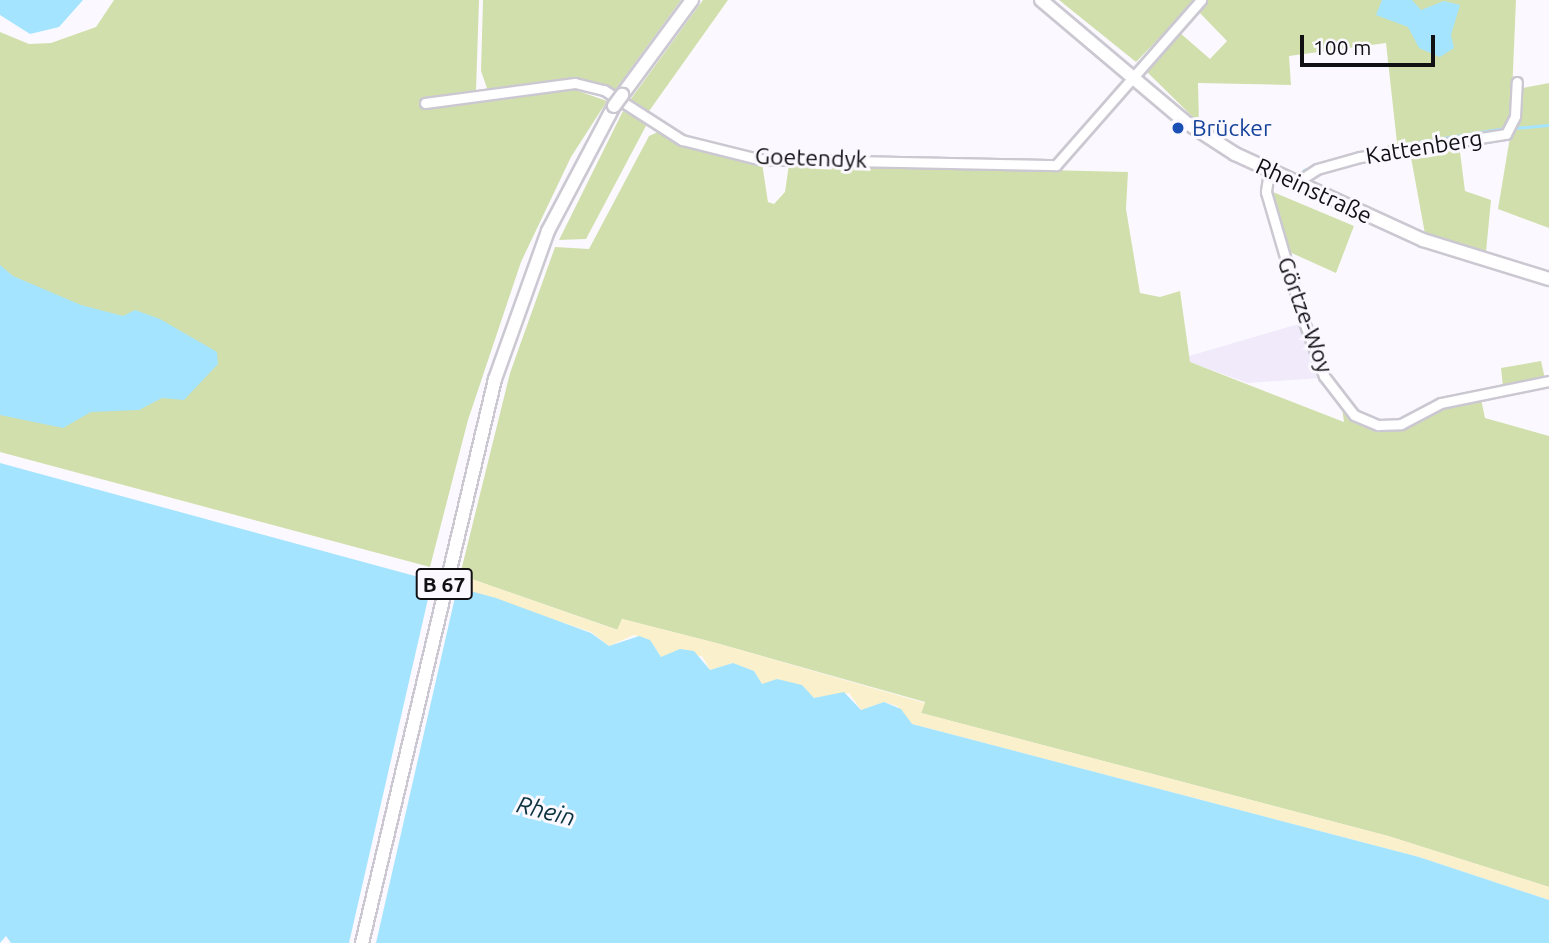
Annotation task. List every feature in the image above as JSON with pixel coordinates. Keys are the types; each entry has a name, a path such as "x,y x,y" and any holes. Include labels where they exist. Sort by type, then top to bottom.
{"main road":[{"name":"B 67","path":"362,943 482,425 508,335 548,231 618,100 692,0"},
{"name":"Rheinstraße","path":"1041,0 1206,138 1294,184 1423,240 1549,279"}],"street":[{"name":"Goetendyk","path":"425,103 575,83 604,90 682,140 758,159 1056,164 1201,0"},
{"name":"Kattenberg","path":"1294,184 1317,169 1360,157 1506,134 1515,116 1517,82"},
{"name":"Görtze-Woy","path":"1269,172 1266,192 1304,322 1324,376 1354,415 1378,425 1401,424 1441,403 1549,382"}],"shaded area":[{"path":"1302,323 1321,378 1248,383 1189,362 1189,356"}],"green space":[{"path":"114,0 479,0 476,91 450,100 456,105 564,86 607,101 571,157 521,262 468,420 430,567 0,452 0,32 29,44 51,43 96,27"},
{"path":"483,0 681,0 615,90 575,79 488,91 481,71"},
{"path":"703,0 728,0 647,114 630,100"},
{"path":"1059,0 1196,0 1136,62"},
{"path":"1207,0 1516,0 1511,117 1505,130 1361,153 1397,143 1386,43 1289,56 1291,85 1198,83 1199,123 1147,72 1179,32 1210,59 1227,41 1198,11"},
{"path":"1549,83 1549,228 1498,209 1518,89"},
{"path":"623,111 647,124 586,239 559,240"},
{"path":"660,131 681,143 762,163 768,202 774,204 785,192 789,164 1128,172 1126,209 1140,293 1160,297 1180,291 1190,362 1344,422 1342,408 1359,422 1398,430 1442,406 1481,399 1485,418 1549,436 1549,887 1388,836 921,713 925,702 716,643 622,619 618,630 460,575 510,373 555,247 589,249 649,136"},
{"path":"1459,144 1465,191 1491,200 1486,252 1425,234 1410,152"},
{"path":"1273,192 1354,226 1336,273 1285,250"},
{"path":"1541,361 1545,379 1503,387 1501,368"}],"sand":[{"path":"460,575 617,630 622,619 716,643 925,703 921,713 1388,836 1549,887 1549,900 1419,857 912,724 897,706 884,702 861,710 849,693 814,698 762,684 754,671 733,663 710,670 702,656 661,657 650,640 634,635 609,646 591,632 458,588"}],"water":[{"path":"0,0 83,0 59,27 30,34 0,15"},
{"path":"1382,0 1412,0 1421,10 1444,1 1460,5 1451,35 1454,48 1440,57 1419,48 1408,27 1376,15"},
{"path":"0,265 13,276 81,305 123,316 135,310 160,319 217,352 218,364 184,400 162,398 139,410 91,412 63,428 0,415"},
{"name":"Rhein","path":"0,463 496,598 591,633 609,646 639,636 650,640 661,657 680,649 694,651 710,670 733,663 754,671 762,684 777,679 802,685 814,698 844,692 861,710 884,702 901,709 912,724 1419,857 1549,900 1549,943 11,943 6,936 0,943"}],"pier":[{"path":"433,577 458,584 376,943 349,943"}],"waterway":[{"path":"1514,128 1549,125"},
{"path":"1393,146 1505,128"},
{"path":"1343,157 1379,148"},
{"path":"1304,170 1314,167"}],"place":[{"name":"Brücker","path":"1178,128"}]}
